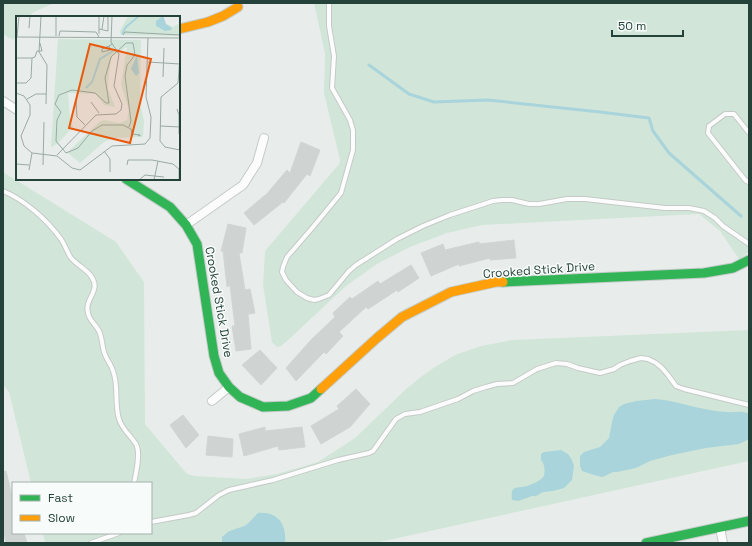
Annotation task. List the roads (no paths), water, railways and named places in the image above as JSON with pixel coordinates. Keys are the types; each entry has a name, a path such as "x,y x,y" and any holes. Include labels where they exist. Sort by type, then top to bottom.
{"street":[{"path":"180,29 208,22 223,16 238,7"},
{"path":"3,101 16,109"},
{"path":"186,225 243,185 257,163 264,138"},
{"name":"Crooked Stick Drive","path":"128,180 170,207 186,225 197,244 214,356 219,372 229,387 240,397 263,407 288,406 311,398 376,338 402,317 451,292 496,282 704,273 730,269 744,264 749,260"},
{"path":"212,401 229,387"},
{"path":"646,543 749,521"},
{"path":"720,528 723,543"}],"lane":[{"path":"329,3 329,26 334,56 332,88 354,130 353,150 341,193 284,262 282,272 286,280 297,292 307,298 319,300 329,295 356,265 397,239 450,215 502,200 538,204 567,199 664,208 689,208 704,211 749,244"},
{"path":"749,134 734,114 725,114 709,126 708,133 746,181 749,182"},
{"path":"3,191 21,200 37,213 55,231 73,260 92,276 95,288 87,304 87,312 100,335 104,353 113,370 116,385 116,411 119,421 125,432 138,449 134,482"},
{"path":"152,522 196,513 219,495 229,490 272,480 338,460 369,453 373,451 396,419 405,414 420,412 458,399 473,391 486,387 498,384 514,383 537,369 556,363 567,364 600,373 614,369 630,361 642,358 648,359 662,368 676,386 749,405"},
{"path":"91,543 116,534"}],"water":[{"path":"655,399 718,411 741,412 749,414 749,439 739,444 706,448 672,455 650,461 636,468 613,472 602,477 582,471 580,466 580,456 584,452 600,447 609,438 614,415 619,407 636,401"},
{"path":"561,450 568,454 572,460 574,466 572,480 564,488 543,492 536,496 518,501 512,500 513,489 532,484 544,476 545,472 541,460 541,454 544,452"},
{"path":"258,513 271,514 280,520 283,525 285,543 222,543 222,537 232,530 246,525"}],"waterway":[{"path":"369,65 409,94 434,102 488,100 649,118 653,131 669,153 741,216"}]}
